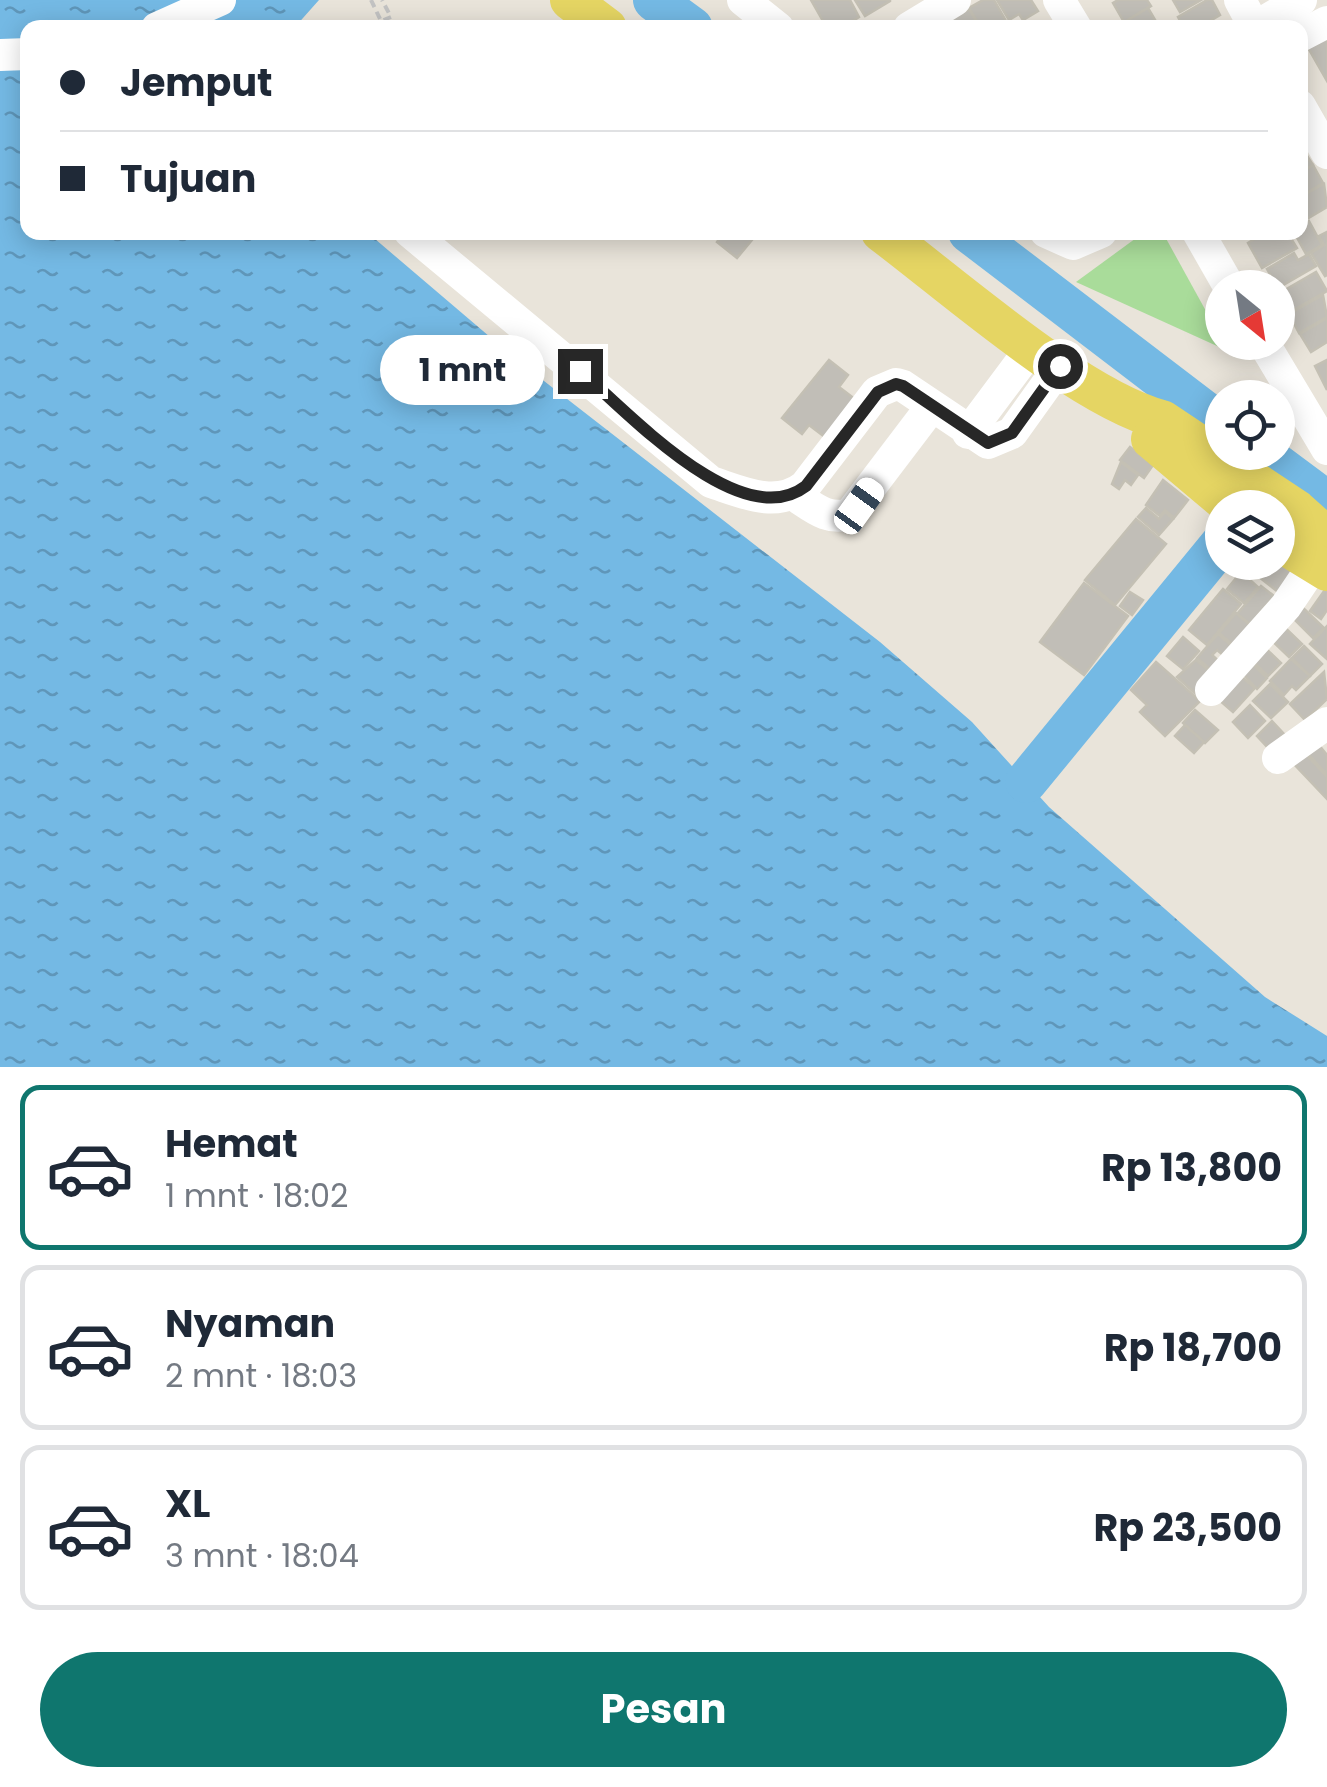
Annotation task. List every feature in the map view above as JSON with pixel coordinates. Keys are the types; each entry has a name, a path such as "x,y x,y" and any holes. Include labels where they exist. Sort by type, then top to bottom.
{"main road":[{"path":"570,0 596,20"},
{"path":"892,240 1046,356 1137,414 1149,437 1229,490"},
{"path":"1295,533 1322,558"}],"street":[{"path":"175,20 220,0"},
{"path":"742,0 768,20"},
{"path":"922,20 954,0"},
{"path":"1267,20 1301,0"},
{"path":"1308,120 1327,153"},
{"path":"420,240 711,482 758,497 794,494 818,472 878,392 896,384 968,433 1046,356"},
{"path":"1203,240 1220,270"},
{"path":"1275,360 1327,449"},
{"path":"794,494 825,515 850,514 932,406"},
{"path":"1210,690 1286,606 1322,558"},
{"path":"1278,758 1327,723"}],"path":[{"path":"382,0 391,17 385,20"}],"green space":[{"path":"1133,240 1167,240 1205,309 1205,341 1076,282"}],"water":[{"path":"0,0 319,0 301,20 20,20 20,240 376,240 517,360 880,642 972,722 1049,807 1265,997 1327,1036 1327,1067 0,1067"}],"building":[{"path":"811,0 850,0 859,17 854,20 822,20"},
{"path":"855,0 890,0 890,1 865,16"},
{"path":"983,0 994,0 1005,20 976,20 969,8"},
{"path":"997,0 1031,0 1038,11 1023,20 1019,14 1009,20"},
{"path":"1147,0 1151,6 1123,20 1113,3"},
{"path":"1173,0 1201,0 1180,12"},
{"path":"1207,0 1212,0 1220,15 1212,20 1178,17"},
{"path":"1148,8 1155,20 1128,20"},
{"path":"969,9 975,20 951,20"},
{"path":"1327,34 1327,81 1308,48"},
{"path":"1313,165 1323,183 1308,192 1308,168"},
{"path":"1324,184 1327,207 1308,218 1308,193"},
{"path":"1308,222 1322,245 1306,254 1298,240 1308,240"},
{"path":"1327,232 1325,276 1311,253 1324,245 1319,236"},
{"path":"718,240 752,240 737,258"},
{"path":"1292,240 1297,248 1262,268 1248,243"},
{"path":"1294,253 1298,260 1309,254 1316,266 1295,278 1295,270 1267,269"},
{"path":"1316,272 1327,291 1295,309 1295,284"},
{"path":"1323,295 1327,317 1299,333 1295,311"},
{"path":"1327,318 1327,342 1311,352 1300,334"},
{"path":"829,360 848,375 839,387 860,403 830,441 809,425 802,434 782,418"},
{"path":"1327,360 1327,390 1315,366"},
{"path":"1130,447 1153,465 1144,478 1120,460"},
{"path":"1121,462 1138,475 1131,485 1125,480 1119,489 1112,484"},
{"path":"1163,480 1188,500 1174,518 1165,510 1160,516 1146,505"},
{"path":"1146,508 1159,519 1165,512 1173,519 1159,535 1138,517"},
{"path":"1136,519 1166,544 1115,605 1085,580"},
{"path":"1234,580 1250,580 1258,587 1244,603 1227,589"},
{"path":"1263,580 1294,580 1282,595"},
{"path":"1084,583 1128,616 1084,675 1040,642"},
{"path":"1261,586 1274,596 1250,624 1237,614"},
{"path":"1327,587 1327,610 1321,619 1310,611"},
{"path":"1223,589 1241,604 1207,645 1189,630"},
{"path":"1130,592 1143,600 1132,615 1120,606"},
{"path":"1301,606 1324,628 1313,638 1291,616"},
{"path":"1236,613 1259,633 1243,653 1219,633"},
{"path":"1277,620 1302,644 1289,657 1265,634"},
{"path":"1327,626 1327,659 1310,644"},
{"path":"1218,634 1241,654 1233,663 1217,650 1212,655 1224,666 1217,675 1197,658"},
{"path":"1183,637 1199,651 1183,669 1167,656"},
{"path":"1258,641 1281,663 1268,676 1245,654"},
{"path":"1304,646 1322,664 1310,676 1292,658"},
{"path":"1291,659 1310,676 1296,690 1292,686 1284,695 1270,681"},
{"path":"1196,660 1218,678 1198,696 1177,677"},
{"path":"1156,662 1200,701 1165,736 1140,712 1147,705 1131,690"},
{"path":"1251,662 1267,678 1257,689 1241,672"},
{"path":"1232,669 1255,688 1233,712 1211,693"},
{"path":"1324,672 1327,699 1305,720 1290,704"},
{"path":"1270,684 1288,702 1271,718 1253,701"},
{"path":"1250,705 1265,721 1248,738 1233,722"},
{"path":"1195,710 1218,730 1205,743 1183,723"},
{"path":"1272,721 1284,734 1269,749 1257,736"},
{"path":"1185,725 1204,742 1194,753 1175,736"},
{"path":"1314,739 1327,755 1327,775 1303,748"},
{"path":"1303,751 1327,777 1327,799 1292,762"}],"waterway":[{"path":"654,0 681,20"},
{"path":"979,240 1205,412"},
{"path":"1284,470 1327,502"},
{"path":"1026,782 1205,564"}],"route":[{"path":"580,371 711,482 772,498 794,494 806,486 878,392 888,386 903,386 988,443 1001,441 1012,433 1060,366"}]}
